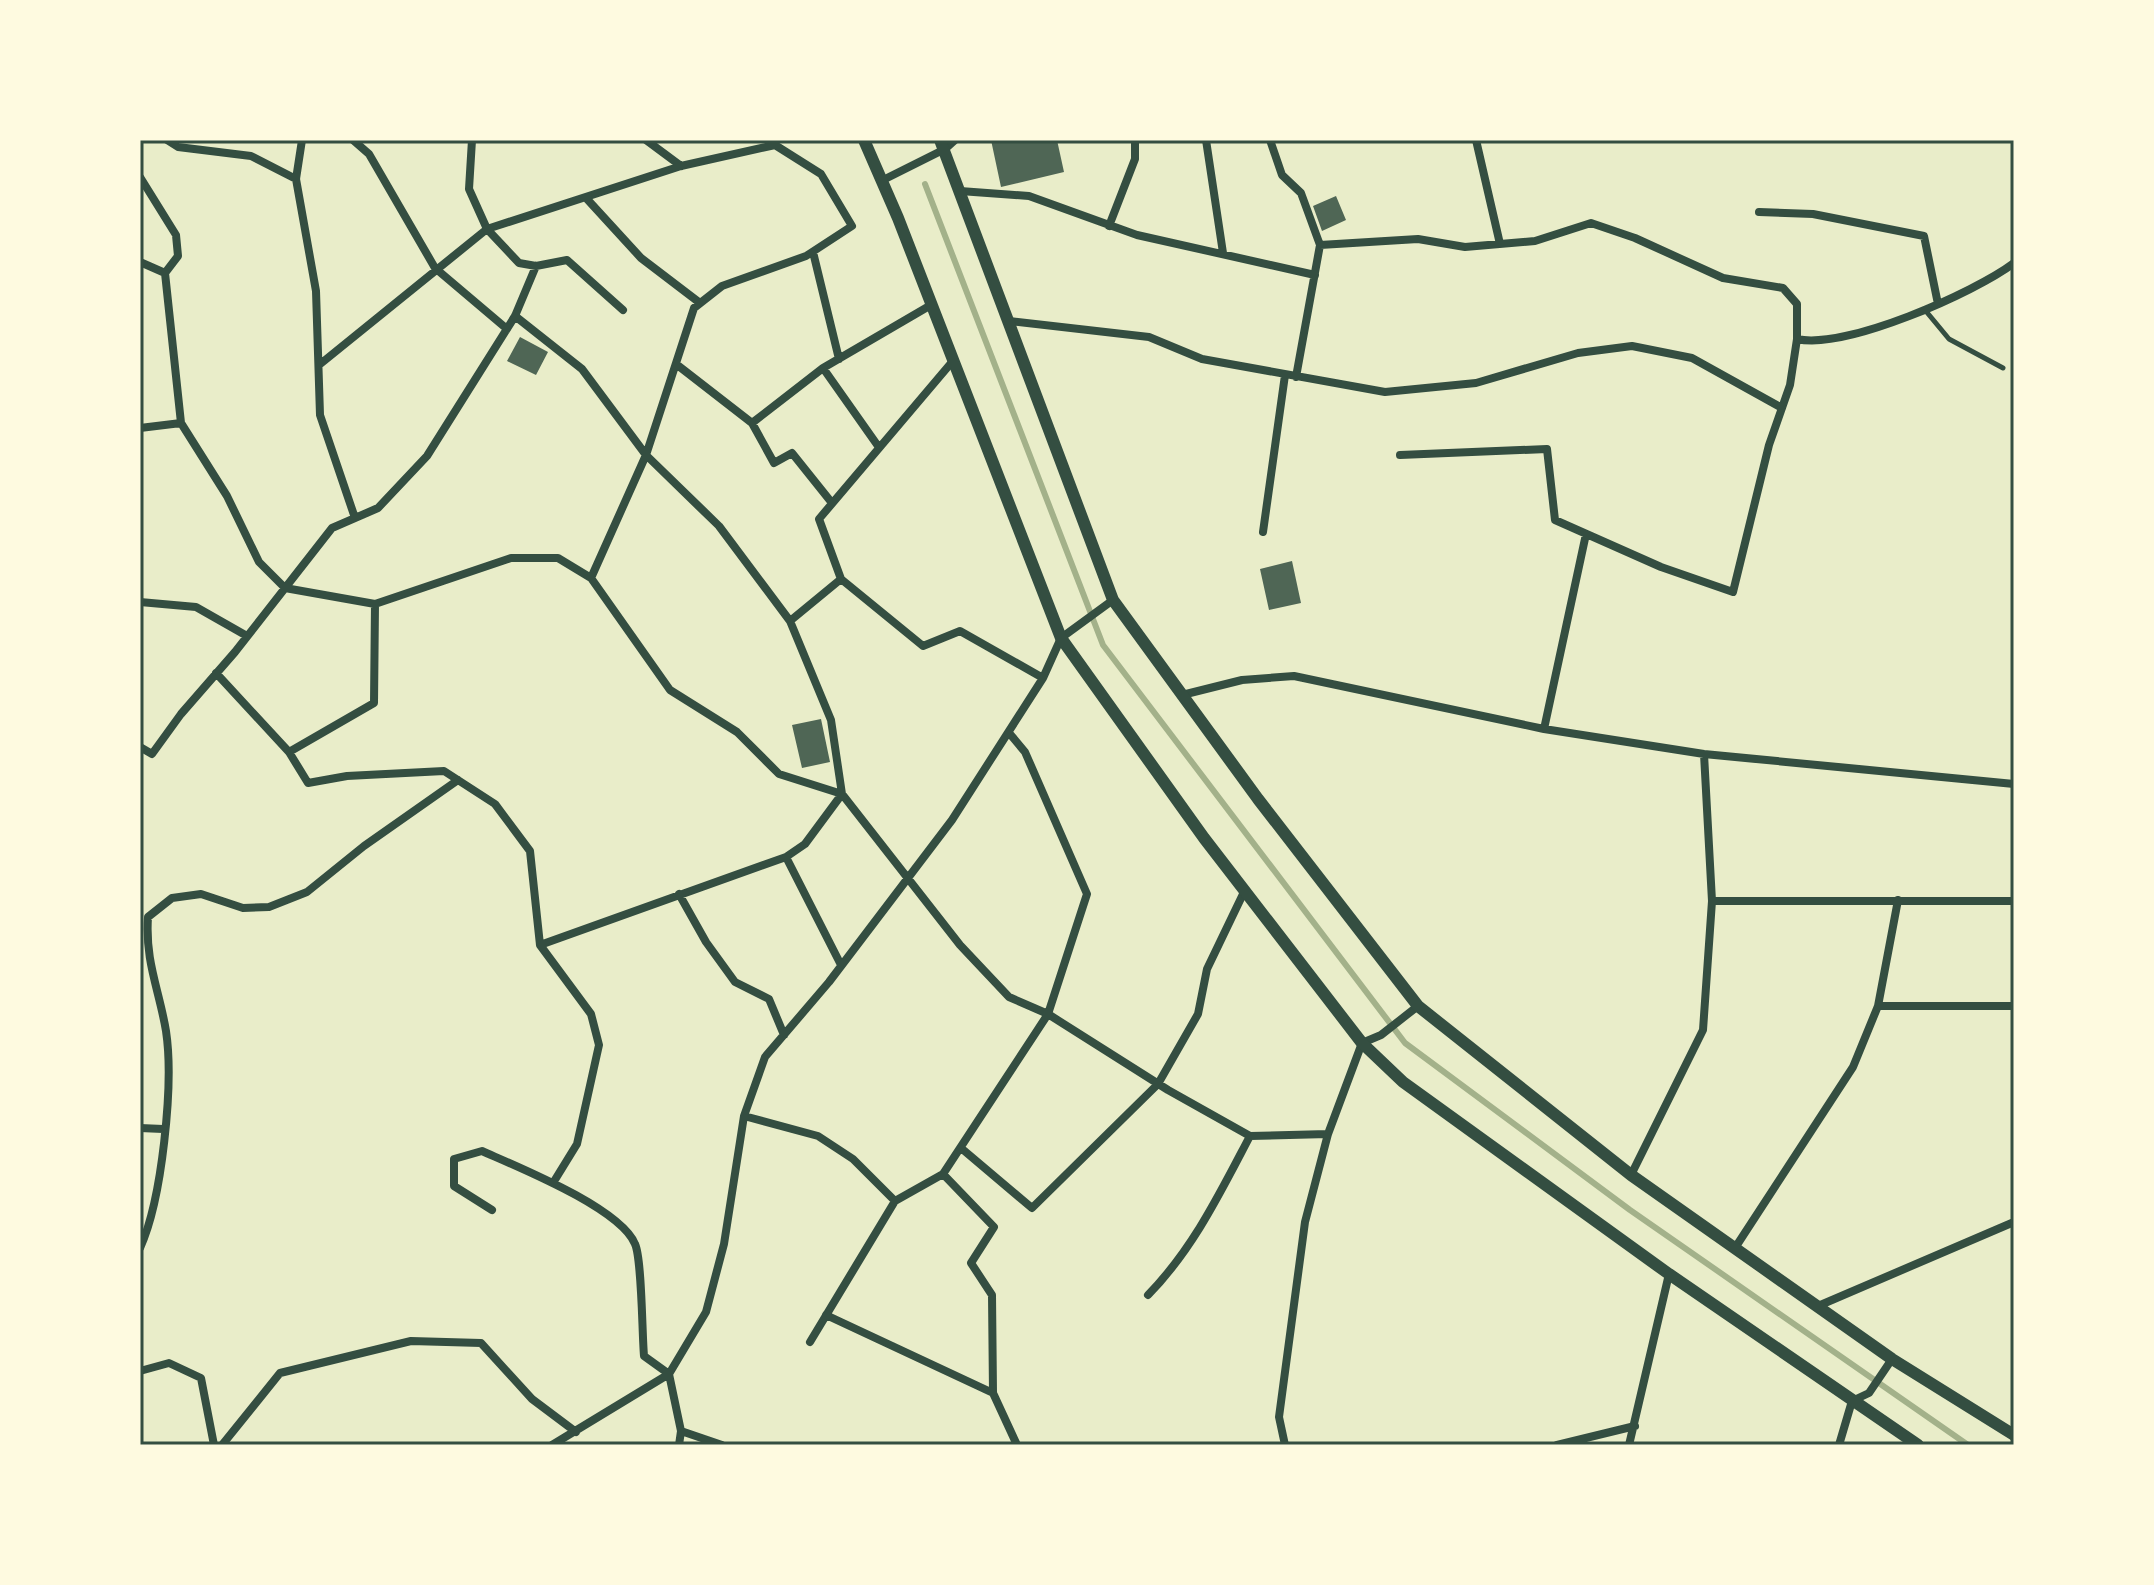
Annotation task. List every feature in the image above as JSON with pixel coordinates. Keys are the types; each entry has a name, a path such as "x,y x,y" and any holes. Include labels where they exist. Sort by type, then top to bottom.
{"street":[{"path":"167,140 178,147 251,156 296,179"},
{"path":"302,140 296,179 316,291 320,415 355,518"},
{"path":"353,140 369,154 435,268 507,329"},
{"path":"472,140 469,189 487,229 519,263 536,266 567,260 623,310"},
{"path":"646,140 681,166"},
{"path":"864,140 1061,638 1244,892 1362,1043 1403,1082 1669,1274 1918,1445"},
{"path":"881,181 955,140"},
{"path":"1109,226 1135,159 1135,140"},
{"path":"1206,140 1223,253"},
{"path":"1270,140 1282,175 1301,193 1320,245 1296,377"},
{"path":"1476,140 1500,244"},
{"path":"319,365 435,268 487,229 681,166 774,142 821,174 852,226 813,252 722,286 694,308 646,455 591,578"},
{"path":"942,145 1009,321 1108,604 1182,695 1418,1006 1631,1175 1818,1306 1890,1364 2010,1428"},
{"path":"140,177 176,235 178,256 165,273 181,423 227,496 259,562 285,588 375,604 511,558 558,558 591,578 670,690 737,732 779,774 842,794"},
{"path":"960,191 1029,196 1109,226 1315,275"},
{"path":"587,199 641,258 700,303"},
{"path":"1759,212 1813,214 1924,236 1938,304"},
{"path":"1320,245 1418,239 1465,247 1535,241 1591,223 1635,238 1723,278 1783,288 1797,304 1797,339 1790,385 1733,592 1661,567 1555,520 1547,449 1400,455"},
{"path":"813,252 839,359"},
{"path":"140,262 165,273"},
{"path":"1797,339 1828,341 1925,310 1980,285 2014,263"},
{"path":"140,747 152,754 332,528 378,508 427,456 515,316 536,266"},
{"path":"752,423 823,368 931,305"},
{"path":"515,316 582,369 646,455 719,526 790,621 831,720 842,794 960,945 1009,997 1048,1014 1158,1084 1250,1136 1328,1134"},
{"path":"1009,321 1149,337 1202,359 1385,392 1476,383 1578,353 1632,346 1692,358 1782,408"},
{"path":"952,362 819,519 841,579 923,646 960,631 1043,678"},
{"path":"676,364 752,423 774,463 792,453 832,503"},
{"path":"823,368 878,446"},
{"path":"1263,532 1285,375"},
{"path":"140,428 181,423"},
{"path":"1544,729 1586,534"},
{"path":"790,621 841,579"},
{"path":"140,602 196,607 247,636"},
{"path":"289,752 374,703 375,604"},
{"path":"552,1445 669,1374 706,1312 724,1244 744,1116 765,1057 841,965 905,877 952,820 1010,734 1043,678 1061,638 1108,604"},
{"path":"216,673 289,752 308,783 347,776 444,771 495,804 530,851 540,945 591,1014 599,1045 577,1144 553,1183"},
{"path":"1182,695 1242,680 1294,676 1544,729 1704,754 2014,784"},
{"path":"810,1342 895,1201 943,1174 1048,1014 1087,894 1025,752 1010,734"},
{"path":"1631,1175 1703,1030 1712,901 1704,754"},
{"path":"140,1248 159,1179 166,1035 153,986 147,941 148,917 172,898 201,894 243,908 269,907 307,892 364,846 458,780"},
{"path":"540,945 786,857 805,844 842,794"},
{"path":"786,857 841,965"},
{"path":"961,1148 1032,1208 1158,1084 1198,1014 1207,969 1244,892"},
{"path":"679,894 706,942 735,982 769,999 784,1035"},
{"path":"1735,1248 1853,1067 1878,1006 1898,900"},
{"path":"1712,901 2014,901"},
{"path":"1285,1445 1279,1417 1305,1222 1328,1134 1362,1043 1381,1035 1418,1006"},
{"path":"1878,1006 2014,1006"},
{"path":"744,1116 818,1136 853,1159 895,1201"},
{"path":"140,1128 163,1129"},
{"path":"1148,1295 1178,1264 1250,1136"},
{"path":"492,1210 454,1186 454,1159 482,1151 553,1183 608,1214 635,1243 644,1356 669,1374 681,1431 679,1445"},
{"path":"943,1174 994,1227 971,1263 992,1295 993,1393 1017,1445"},
{"path":"1818,1306 2014,1222"},
{"path":"1629,1445 1669,1274"},
{"path":"826,1315 993,1393"},
{"path":"222,1445 280,1373 411,1341 481,1343 532,1399 576,1432"},
{"path":"140,1371 169,1363 201,1378 214,1445"},
{"path":"1839,1445 1852,1401 1869,1393 1890,1364"},
{"path":"1557,1445 1635,1426"},
{"path":"681,1431 722,1445"}],"lane":[{"path":"1925,310 1949,339 2003,368"}],"building":[{"path":"991,140 1057,140 1064,172 1001,187"},
{"path":"1336,196 1346,220 1322,231 1313,206"},
{"path":"520,337 548,352 536,375 507,361"},
{"path":"1292,561 1301,603 1269,610 1260,569"},
{"path":"821,719 830,762 802,768 792,725"}],"waterway":[{"path":"925,184 1103,645 1405,1043 1630,1210 1968,1445"}]}
